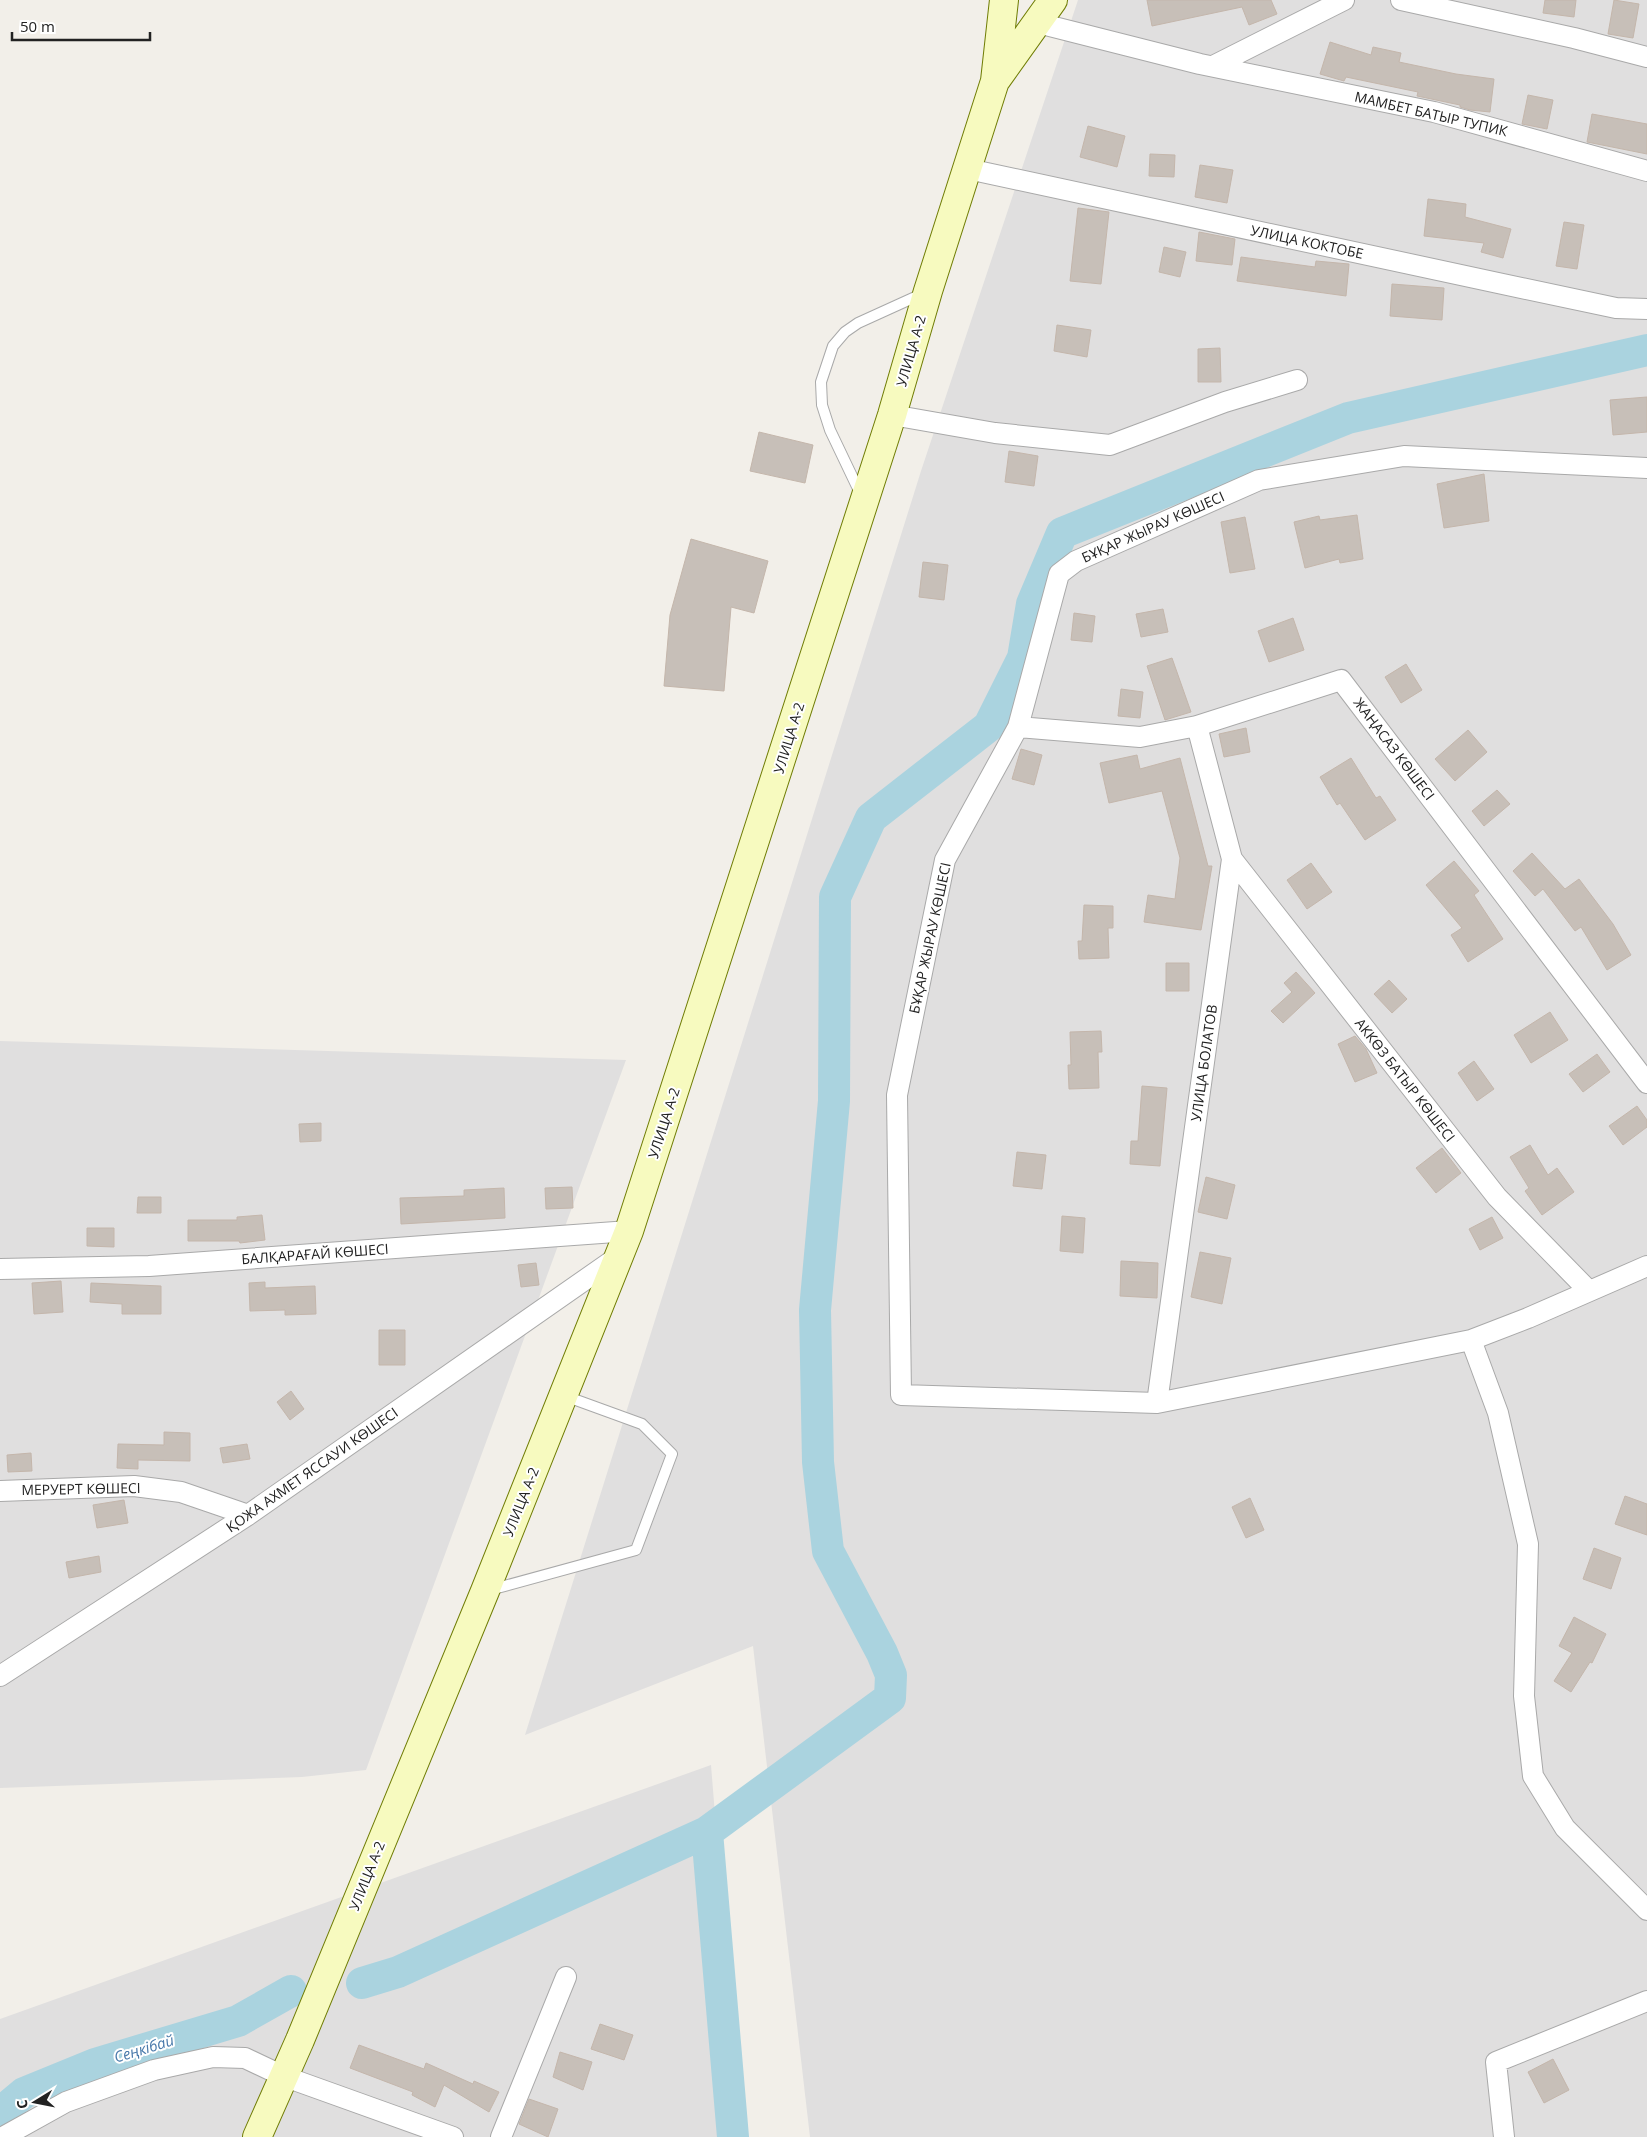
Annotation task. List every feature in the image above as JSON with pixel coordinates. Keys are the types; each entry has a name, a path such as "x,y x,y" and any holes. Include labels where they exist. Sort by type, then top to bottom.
{"main road":[{"name":"УЛИЦА А-2","path":"257,2137 300,2040 565,1396 629,1231 750,862 863,500 892,415 928,291 995,81 1004,0"},
{"name":"УЛИЦА А-2","path":"995,81 1053,0"}],"street":[{"path":"1213,66 1344,0"},
{"path":"1401,0 1574,38 1647,57"},
{"name":"МАМБЕТ БАТЫР ТУПИК","path":"1038,23 1213,66 1434,112 1647,171"},
{"name":"УЛИЦА КОКТОБЕ","path":"968,169 1616,308 1647,309"},
{"path":"892,415 995,433 1110,445 1225,402 1297,380"},
{"name":"БҰҚАР ЖЫРАУ КӨШЕСІ","path":"1157,1403 901,1395 897,1095 945,860 1018,727 1059,574 1076,561 1259,480 1404,456 1647,468"},
{"name":"ЖАҢАСАЗ КӨШЕСІ","path":"1018,727 1140,737 1197,726 1341,680 1647,1083"},
{"name":"УЛИЦА БОЛАТОВ","path":"1157,1403 1232,859 1197,726"},
{"name":"АККӨЗ БАТЫР КӨШЕСІ","path":"1232,859 1497,1197 1589,1291"},
{"name":"БАЛҚАРАҒАЙ КӨШЕСІ","path":"0,1269 149,1266 629,1231"},
{"name":"ҚОЖА АХМЕТ ЯССАУИ КӨШЕСІ","path":"0,1676 248,1515 619,1256"},
{"path":"1157,1403 1471,1340 1528,1318 1647,1266"},
{"path":"1471,1340 1498,1413 1528,1544 1524,1696 1533,1776 1565,1828 1647,1910"},
{"name":"МЕРУЕРТ КӨШЕСІ","path":"0,1491 134,1486 181,1492 248,1515"},
{"path":"501,2137 566,1977"},
{"path":"1504,2137 1496,2062 1647,2001"},
{"path":"3,2137 66,2102 154,2070 213,2058 245,2058 283,2076 445,2135"}],"lane":[{"path":"863,500 830,430 822,405 821,382 833,346 845,332 858,323 928,291"},
{"path":"484,1592 636,1550 672,1454 642,1424 565,1396"}],"shaded area":[{"path":"1078,0 1647,0 1647,2137 810,2137 753,1646 525,1735 921,471"},
{"path":"0,1041 626,1060 366,1770 302,1777 0,1788"},
{"path":"711,1765 741,2137 0,2137 0,2019"}],"building":[{"path":"1147,0 1271,0 1277,14 1249,25 1242,7 1152,26"},
{"path":"1545,0 1576,0 1574,17 1543,13"},
{"path":"1614,0 1639,4 1633,38 1608,34"},
{"path":"1330,42 1371,55 1373,47 1401,53 1399,62 1456,74 1494,79 1490,112 1470,110 1460,107 1460,105 1417,96 1418,92 1346,77 1344,81 1320,74"},
{"path":"1528,95 1553,100 1547,129 1522,124"},
{"path":"1592,114 1647,124 1647,154 1587,142"},
{"path":"1088,126 1125,136 1117,167 1080,157"},
{"path":"1150,154 1175,155 1174,177 1149,176"},
{"path":"1200,165 1233,170 1227,203 1195,197"},
{"path":"1428,199 1466,204 1465,217 1511,229 1503,258 1481,252 1484,243 1424,236"},
{"path":"1078,208 1109,212 1101,284 1070,281"},
{"path":"1564,222 1584,225 1577,269 1556,266"},
{"path":"1199,232 1235,239 1232,265 1196,261"},
{"path":"1164,247 1186,252 1180,277 1159,272"},
{"path":"1241,257 1315,267 1316,261 1349,264 1346,296 1237,281"},
{"path":"1392,284 1444,288 1442,320 1390,316"},
{"path":"1057,325 1091,330 1087,357 1054,351"},
{"path":"1220,348 1221,382 1198,382 1198,349"},
{"path":"1647,397 1647,432 1613,435 1610,400"},
{"path":"759,432 813,445 805,483 750,471"},
{"path":"1009,451 1038,456 1034,486 1005,482"},
{"path":"1484,474 1489,521 1444,528 1437,484"},
{"path":"1357,515 1363,559 1340,563 1339,559 1305,568 1294,522 1319,516 1320,520"},
{"path":"1245,517 1255,569 1230,573 1221,522"},
{"path":"691,539 768,561 754,613 731,607 724,691 664,686 670,615"},
{"path":"923,562 948,565 944,600 919,597"},
{"path":"1163,609 1168,632 1141,637 1136,614"},
{"path":"1074,613 1095,616 1092,642 1071,640"},
{"path":"1293,618 1304,650 1269,662 1258,631"},
{"path":"1172,658 1191,712 1165,720 1147,666"},
{"path":"1406,664 1422,690 1401,703 1385,677"},
{"path":"1121,689 1143,692 1140,718 1118,716"},
{"path":"1246,728 1250,752 1224,757 1219,734"},
{"path":"1468,730 1487,752 1455,781 1435,759"},
{"path":"1021,749 1042,755 1034,785 1012,779"},
{"path":"1137,755 1140,769 1180,758 1208,866 1212,866 1201,930 1144,922 1148,895 1175,899 1180,858 1162,791 1109,803 1100,763"},
{"path":"1351,758 1376,798 1380,796 1396,820 1365,840 1340,803 1337,805 1320,777"},
{"path":"1497,790 1510,804 1484,826 1472,811"},
{"path":"1532,853 1565,889 1579,879 1613,924 1631,955 1607,970 1581,927 1575,931 1543,889 1535,896 1513,871"},
{"path":"1454,861 1479,891 1474,895 1503,939 1468,962 1451,935 1462,928 1426,885"},
{"path":"1311,863 1332,892 1307,909 1287,880"},
{"path":"1084,905 1113,906 1113,928 1108,928 1109,958 1079,959 1078,941 1082,941"},
{"path":"1166,963 1189,963 1189,991 1166,991"},
{"path":"1296,972 1315,993 1283,1023 1271,1011 1292,992 1284,983"},
{"path":"1389,980 1407,999 1392,1013 1374,994"},
{"path":"1550,1012 1568,1040 1531,1063 1514,1035"},
{"path":"1101,1031 1102,1052 1098,1052 1099,1088 1069,1089 1068,1065 1071,1065 1070,1032"},
{"path":"1355,1036 1366,1049 1377,1073 1355,1082 1338,1044"},
{"path":"1597,1054 1610,1072 1583,1092 1569,1074"},
{"path":"1474,1061 1494,1089 1477,1101 1458,1073"},
{"path":"1142,1086 1167,1088 1160,1166 1130,1164 1131,1141 1138,1141"},
{"path":"1637,1106 1647,1120 1647,1127 1623,1145 1609,1126"},
{"path":"321,1123 321,1141 300,1142 299,1124"},
{"path":"1530,1145 1548,1175 1557,1168 1574,1192 1542,1215 1525,1191 1529,1188 1510,1157"},
{"path":"1442,1148 1461,1173 1436,1193 1416,1168"},
{"path":"1017,1152 1046,1155 1042,1189 1013,1186"},
{"path":"1206,1177 1235,1185 1227,1219 1198,1212"},
{"path":"572,1187 573,1208 546,1209 545,1188"},
{"path":"504,1188 505,1218 401,1224 400,1198 464,1196 464,1190"},
{"path":"138,1197 161,1197 161,1213 137,1213"},
{"path":"262,1215 265,1240 240,1243 239,1241 188,1241 188,1220 237,1220 237,1217"},
{"path":"1062,1216 1085,1218 1083,1253 1060,1251"},
{"path":"1492,1217 1503,1238 1480,1250 1469,1229"},
{"path":"87,1228 114,1228 114,1247 87,1246"},
{"path":"1200,1252 1231,1258 1222,1304 1191,1297"},
{"path":"1121,1261 1158,1263 1157,1298 1120,1296"},
{"path":"536,1263 539,1285 521,1287 518,1265"},
{"path":"61,1281 63,1312 34,1314 32,1283"},
{"path":"265,1282 265,1288 315,1286 316,1314 285,1315 285,1310 250,1311 249,1283"},
{"path":"91,1283 161,1286 161,1314 122,1314 122,1304 90,1302"},
{"path":"379,1330 405,1330 405,1365 379,1365"},
{"path":"291,1391 304,1409 290,1420 277,1402"},
{"path":"164,1432 190,1433 190,1461 138,1460 138,1469 117,1468 118,1444 164,1445"},
{"path":"247,1444 250,1459 223,1463 220,1448"},
{"path":"31,1453 32,1471 8,1472 7,1455"},
{"path":"1625,1496 1647,1504 1647,1535 1615,1524"},
{"path":"1250,1498 1264,1530 1246,1538 1232,1507"},
{"path":"124,1500 128,1523 97,1528 93,1505"},
{"path":"1594,1548 1621,1558 1611,1589 1583,1579"},
{"path":"99,1556 101,1572 69,1578 66,1562"},
{"path":"1574,1617 1606,1634 1592,1663 1590,1662 1571,1692 1554,1681 1572,1653 1559,1646"},
{"path":"600,2024 633,2035 624,2060 591,2049"},
{"path":"359,2045 424,2069 426,2063 473,2084 474,2081 499,2092 489,2112 444,2085 435,2107 412,2095 413,2092 350,2068"},
{"path":"560,2052 592,2062 583,2090 553,2077"},
{"path":"1553,2059 1569,2090 1544,2103 1528,2072"},
{"path":"529,2099 558,2109 548,2137 519,2124"}],"waterway":[{"path":"362,1983 398,1972 707,1832 890,1698 891,1675 882,1653 828,1551 818,1462 815,1310 834,1101 835,897 871,818 989,726 1023,658 1032,604 1062,533 1348,418 1647,350"},
{"path":"707,1832 733,2137"},
{"name":"Сеңкібай","path":"0,2113 24,2093 95,2064 238,2021 291,1991"}]}
